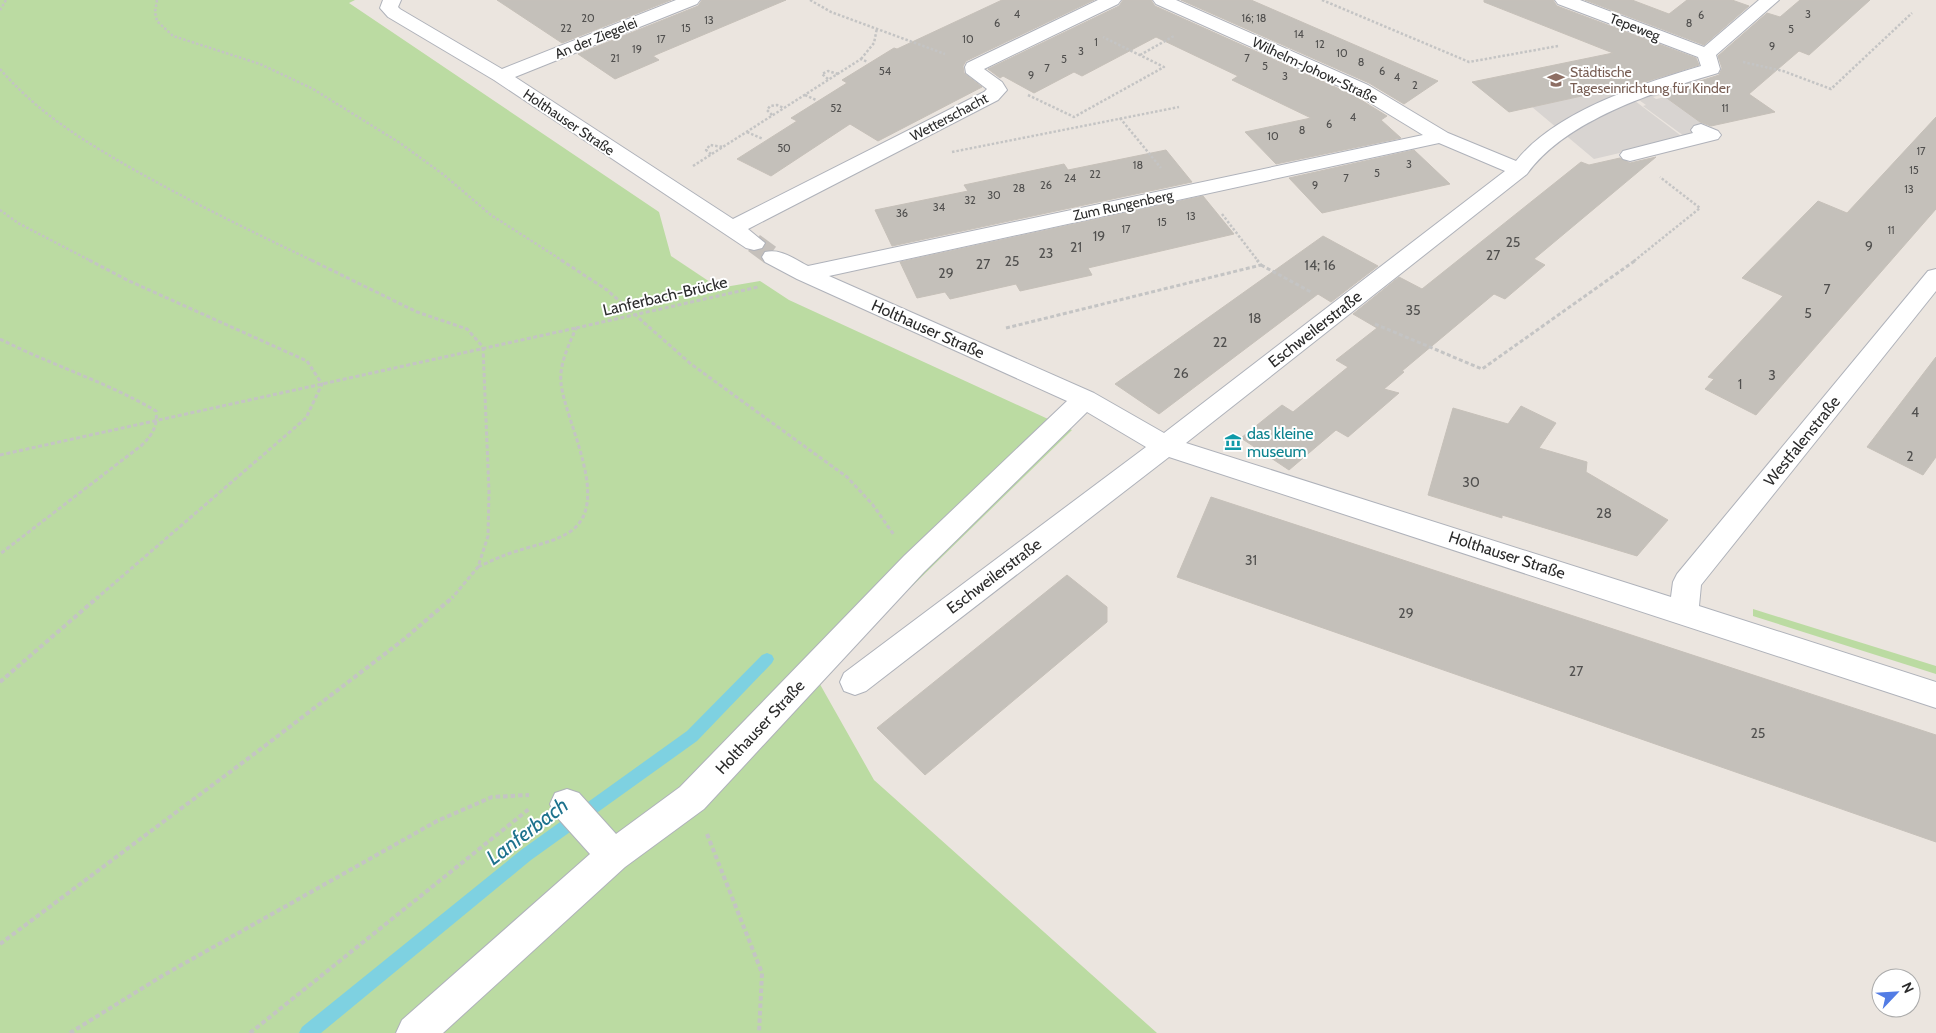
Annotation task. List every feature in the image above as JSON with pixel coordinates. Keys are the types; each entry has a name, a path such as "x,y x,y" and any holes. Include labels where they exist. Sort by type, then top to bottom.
{"street":[{"name":"An der Ziegelei","path":"501,76 691,0"},
{"path":"976,66 1112,0"},
{"name":"Wilhelm-Johow-Straße","path":"1162,0 1361,89 1441,137 1523,165"},
{"name":"Tepeweg","path":"1564,0 1706,54"},
{"path":"1706,54 1770,0"},
{"name":"Holthauser Straße","path":"391,1 389,8 394,13 501,76 664,185 733,228 764,250 805,274 1085,399 1165,446 1684,612 1936,695"},
{"name":"Eschweilerstraße","path":"856,682 1341,309 1562,132 1603,107 1711,69 1706,54"},
{"name":"Wetterschacht","path":"733,228 991,96 997,90 995,86 975,74 974,67 976,66"},
{"path":"1650,89 1659,97 1681,92 1686,96 1670,100"},
{"path":"1630,155 1711,134 1701,130"},
{"name":"Zum Rungenberg","path":"805,274 1441,137"},
{"name":"Westfalenstraße","path":"1684,612 1687,582 1936,276"},
{"name":"Holthauser Straße","path":"415,1033 605,847 692,798 914,564 1085,399"},
{"path":"558,799 605,847"}],"path":[{"path":"0,10 6,0"},
{"path":"156,0 153,12 160,27 173,36 260,64 312,89 400,143 444,175 491,215 607,290 691,364 847,477 873,506 914,564"},
{"path":"810,0 831,12 976,66"},
{"path":"1322,0 1468,62 1558,46"},
{"path":"1706,54 1783,71 1831,88 1912,13"},
{"path":"997,90 1031,95 1074,116 1164,67 1071,20"},
{"path":"664,185 861,59 874,43 877,28"},
{"path":"861,59 868,62"},
{"path":"0,69 20,92 77,137 194,203 417,312 467,329 483,347 483,378 488,431 490,530 478,567 455,594 406,637 117,859 0,944"},
{"path":"829,80 822,74 828,71 838,74"},
{"path":"804,95 816,100"},
{"path":"773,115 767,110 770,106 777,105 784,108"},
{"path":"903,141 930,156 1180,107"},
{"path":"1120,118 1192,190 1261,265 1341,309 1482,369 1639,258 1700,208 1630,155"},
{"path":"747,132 763,139"},
{"path":"711,154 706,150 710,145 723,147"},
{"path":"0,210 18,223 127,280 307,362 322,384 306,418 0,682"},
{"path":"954,341 1261,265"},
{"name":"Lanferbach-Brücke","path":"0,455 758,287"},
{"path":"478,567 508,553 563,535 576,527 586,513 589,497 586,479 570,427 561,384 561,371 576,328"},
{"path":"0,339 131,396 156,411 158,421 152,436 137,449 0,554"},
{"path":"70,1033 162,976 437,821 492,797 558,799"},
{"path":"692,798 746,928 762,973 759,1033"},
{"path":"250,1033 558,799"}],"green space":[{"path":"0,0 355,0 349,3 659,212 671,256 719,288 760,281 789,300 1072,430 817,679 874,780 1157,1033 0,1033"},
{"path":"1753,609 1936,666 1936,674 1753,616"}],"shaded area":[{"path":"1674,66 1711,92 1680,90 1653,97 1656,99 1666,97 1707,127 1697,133 1684,136 1643,106 1646,105 1639,100 1645,98 1635,101 1684,138 1594,159 1532,107 1642,83"}],"building":[{"path":"497,0 671,0 562,43"},
{"path":"702,0 786,0 653,56 659,60 615,79 578,54 698,6"},
{"path":"1002,0 1094,0 966,61 963,66 964,73 982,87 878,141 850,124 771,176 737,159 797,121 791,118 847,83 842,80 894,48 897,49"},
{"path":"1123,0 1151,0 1155,6 1353,95 1387,116 1381,120 1401,138 1276,164 1245,132 1311,118 1232,80 1238,76 1156,37 1082,76 1074,72 1034,93 1003,76 1000,78 988,69 1119,6"},
{"path":"1181,0 1251,0 1438,81 1404,104 1369,83"},
{"path":"1484,0 1553,0 1557,6 1696,58 1699,65 1641,83 1509,112 1472,82 1613,53 1484,2"},
{"path":"1585,0 1632,0 1669,14 1687,0 1732,0 1749,6 1704,45"},
{"path":"1800,0 1870,0 1809,55 1799,51 1749,94 1775,112 1711,126 1700,122 1664,96 1672,90 1719,75 1722,68 1718,56 1767,13 1780,17"},
{"path":"1936,117 1936,209 1756,415 1705,389 1714,379 1708,377 1783,296 1742,278 1818,201 1847,213"},
{"path":"1166,150 1192,182 892,246 875,210 968,191 964,185 1064,164 1068,170"},
{"path":"1414,150 1450,184 1322,213 1289,178"},
{"path":"1656,157 1534,259 1545,265 1505,299 1494,294 1402,371 1404,372 1384,389 1399,393 1348,437 1336,430 1289,470 1241,438 1282,405 1293,412 1348,367 1336,360 1377,328 1353,314 1399,277 1422,289 1581,162 1589,165 1620,158 1630,163"},
{"path":"1203,196 1234,234 1088,268 1092,275 1020,291 1016,284 950,299 945,292 917,298 900,262"},
{"path":"1323,236 1378,266 1331,302 1318,294 1159,414 1115,384"},
{"path":"1936,357 1936,457 1923,475 1867,447"},
{"path":"1521,406 1556,423 1539,448 1587,462 1586,472 1668,520 1637,556 1502,515 1502,518 1428,495 1453,408 1508,424"},
{"path":"1211,497 1936,735 1936,842 1177,577"},
{"path":"1067,575 1107,607 1107,622 925,775 877,728"}],"waterway":[{"name":"Lanferbach","path":"308,1033 526,855 692,736 767,659"}],"tunnel":[{"path":"754,243 773,257"}],"place":[{"name":"Städtische Tageseinrichtung für Kinder","path":"1556,80"},
{"name":"das kleine museum","path":"1233,442"}]}
